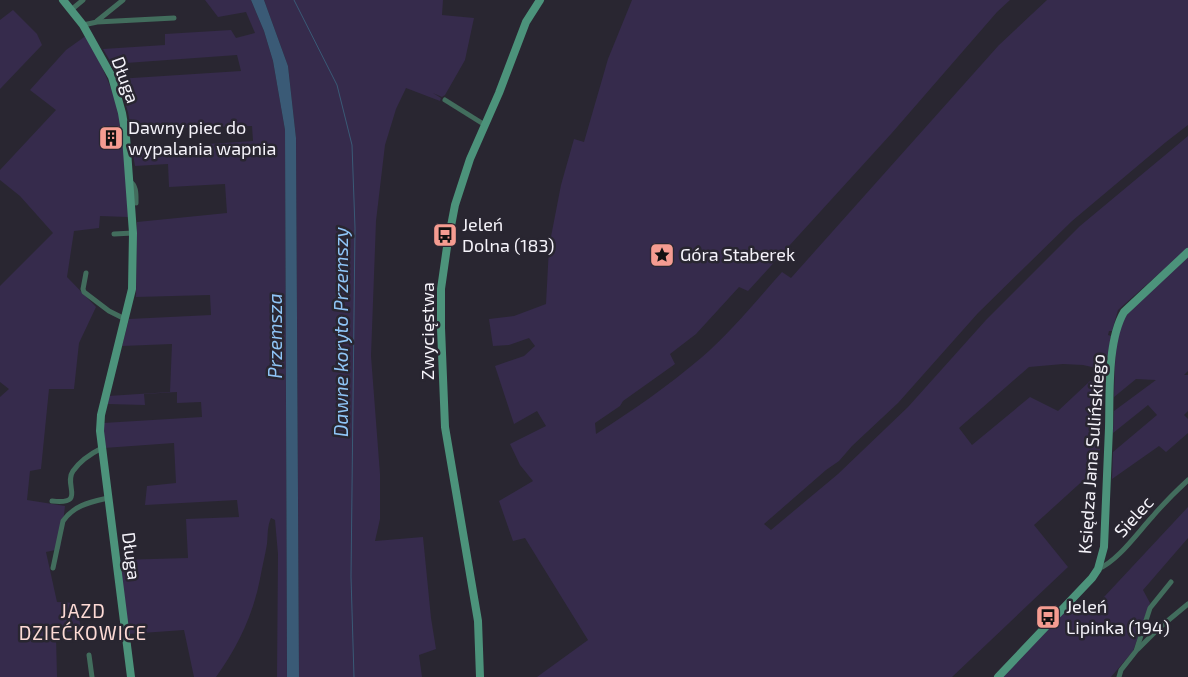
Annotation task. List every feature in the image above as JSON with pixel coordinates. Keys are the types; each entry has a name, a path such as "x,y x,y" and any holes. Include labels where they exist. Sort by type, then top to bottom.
{"street":[{"name":"Długa","path":"63,0 83,25 106,64 116,90 126,137 133,233 132,289 101,415 100,431 131,677"},
{"path":"71,10 83,0"},
{"path":"97,22 123,0"},
{"name":"Zwycięstwa","path":"480,677 478,621 445,427 440,304 446,254 457,197 470,159 499,94 526,22 540,0"},
{"path":"83,25 97,22 174,18"},
{"path":"445,100 485,124"},
{"name":"Długa","path":"129,181 133,183 136,202"},
{"path":"114,234 133,233"},
{"name":"Księdza Jana Sulińskiego","path":"998,677 1092,578 1098,569 1104,548 1111,375 1118,321 1124,312 1188,252"},
{"path":"86,273 84,292 109,311 126,319"},
{"path":"52,501 66,502 69,500 72,492 72,471 92,453 102,448"},
{"name":"Sielec","path":"1098,569 1105,566 1128,544 1154,514 1188,480"},
{"path":"54,568 63,521 66,517 86,503 108,498"},
{"path":"1136,651 1150,608 1171,582"},
{"path":"1119,677 1136,651 1159,628 1188,604"},
{"path":"89,656 92,677"}],"shaded area":[{"path":"205,0 251,0 264,31 273,61 285,130 287,677 277,677 278,554 275,520 271,518 260,579 249,618 231,655 216,677 194,677 184,630 128,634 118,560 188,558 186,519 239,517 237,500 145,505 147,486 176,483 174,443 104,448 103,423 202,417 201,402 177,403 177,392 144,394 145,405 108,404 108,396 170,392 172,344 122,346 129,319 211,315 210,295 136,297 137,222 227,213 225,184 169,187 168,164 135,166 132,149 253,141 252,126 131,129 128,112 117,79 241,71 237,55 112,64 103,49 165,45 165,34 231,30 236,38 255,33 246,12 218,17"},
{"path":"264,0 443,0 442,15 474,18 465,60 445,95 442,97 433,93 441,98 440,101 406,88 396,109 385,145 376,221 371,356 380,474 380,519 375,541 423,537 436,649 419,655 422,677 299,677 296,138 288,66"},
{"path":"632,0 1010,0 997,12 891,134 748,291 739,287 696,334 670,354 675,364 595,423 596,434 650,398 701,358 733,327 782,272 791,278 999,45 1047,0 1188,0 1188,125 1072,221 978,313 898,403 852,446 839,461 764,524 771,530 838,474 908,407 986,320 1080,226 1188,136 1188,248 1118,310 1112,331 1109,331 1108,335 1111,336 1105,370 1083,365 1063,364 1029,367 959,428 972,445 1030,397 1058,411 1090,381 1104,389 1099,466 1034,525 1068,567 952,677 537,677 588,640 525,538 513,541 499,501 533,481 520,465 510,444 546,426 537,411 514,424 495,366 524,356 535,346 529,338 509,345 493,346 489,319 514,316 546,304 549,247 561,185 574,139 584,142 608,59"},
{"path":"13,10 37,34 42,45 0,89 0,20"},
{"path":"87,35 118,107 125,154 128,217 100,216 99,228 74,231 67,277 96,307 79,343 74,389 49,389 41,469 30,471 27,500 65,506 60,549 46,552 57,602 77,603 81,630 58,633 56,636 57,677 0,677 0,397 9,389 0,382 0,286 53,233 20,196 0,180 0,170 56,110 30,90 66,50"},
{"path":"1188,256 1188,371 1184,375 1188,375 1188,411 1184,415 1188,419 1188,433 1166,452 1159,446 1112,479 1113,452 1157,415 1148,405 1113,433 1114,411 1156,380 1136,379 1114,397 1120,328 1128,312 1135,304"},
{"path":"1188,507 1188,538 1143,590 1150,603 1133,651 1111,677 1002,677 1075,600 1090,612"}],"water":[{"path":"251,0 264,0 288,66 296,138 299,677 287,677 285,130 273,61 264,31"}],"waterway":[{"name":"Dawne koryto Przemszy","path":"294,0 337,85 352,145 355,228 351,577 354,677"}],"place":[{"name":"Dawny piec do wypalania wapnia","path":"111,138"},
{"name":"Jeleń Dolna (183)","path":"445,235"},
{"name":"Góra Staberek","path":"662,255"},
{"name":"Jeleń Lipinka (194)","path":"1048,617"}],"district":[{"name":"JAZD DZIEĆKOWICE","path":"83,622"}],"water label":[{"name":"Przemsza","path":"275,336"}]}
